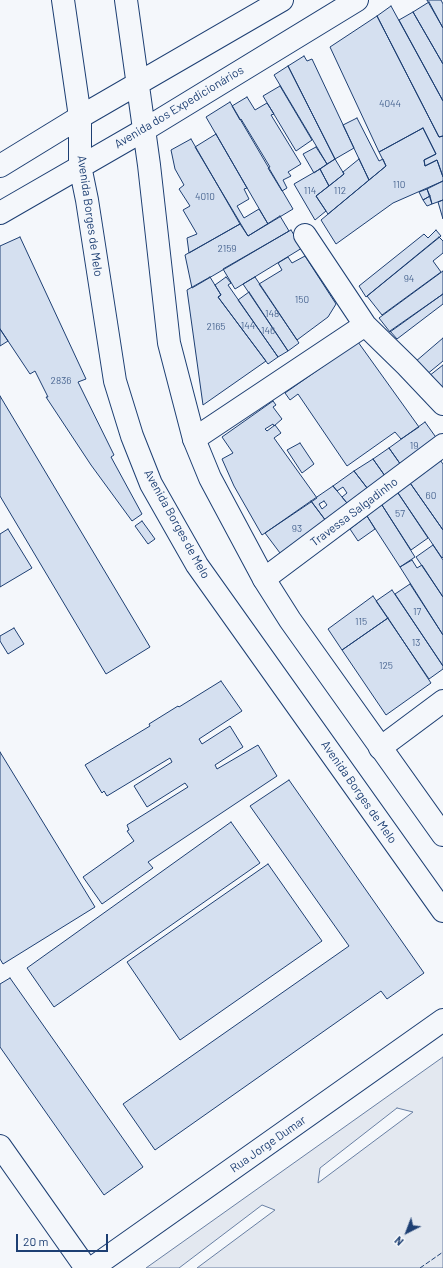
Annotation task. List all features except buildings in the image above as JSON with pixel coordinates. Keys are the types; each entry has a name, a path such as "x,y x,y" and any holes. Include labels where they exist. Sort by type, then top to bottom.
{"main road":[{"name":"Avenida Borges de Melo","path":"63,0 80,117 80,166 87,200 115,381 132,436 152,484 197,565 443,912"},
{"path":"126,0 144,130 169,343 194,439 210,478 264,579 290,620 443,835"},
{"path":"0,166 80,117 282,0"},
{"name":"Avenida dos Expedicionários","path":"0,213 144,130 356,0"},
{"path":"305,235 365,325 443,404"},
{"path":"194,439 365,325"},
{"name":"Travessa Salgadinho","path":"264,579 443,445"},
{"path":"380,748 443,701"},
{"name":"Rua Jorge Dumar","path":"92,1268 443,1020"},
{"path":"0,1146 86,1268"}],"shaded area":[{"path":"443,1057 443,1268 197,1268 275,1210 262,1205 179,1268 146,1268","holes":["397,1108 413,1112 318,1183 320,1168"]}],"fence":[{"path":"420,1268 443,1252"}]}
